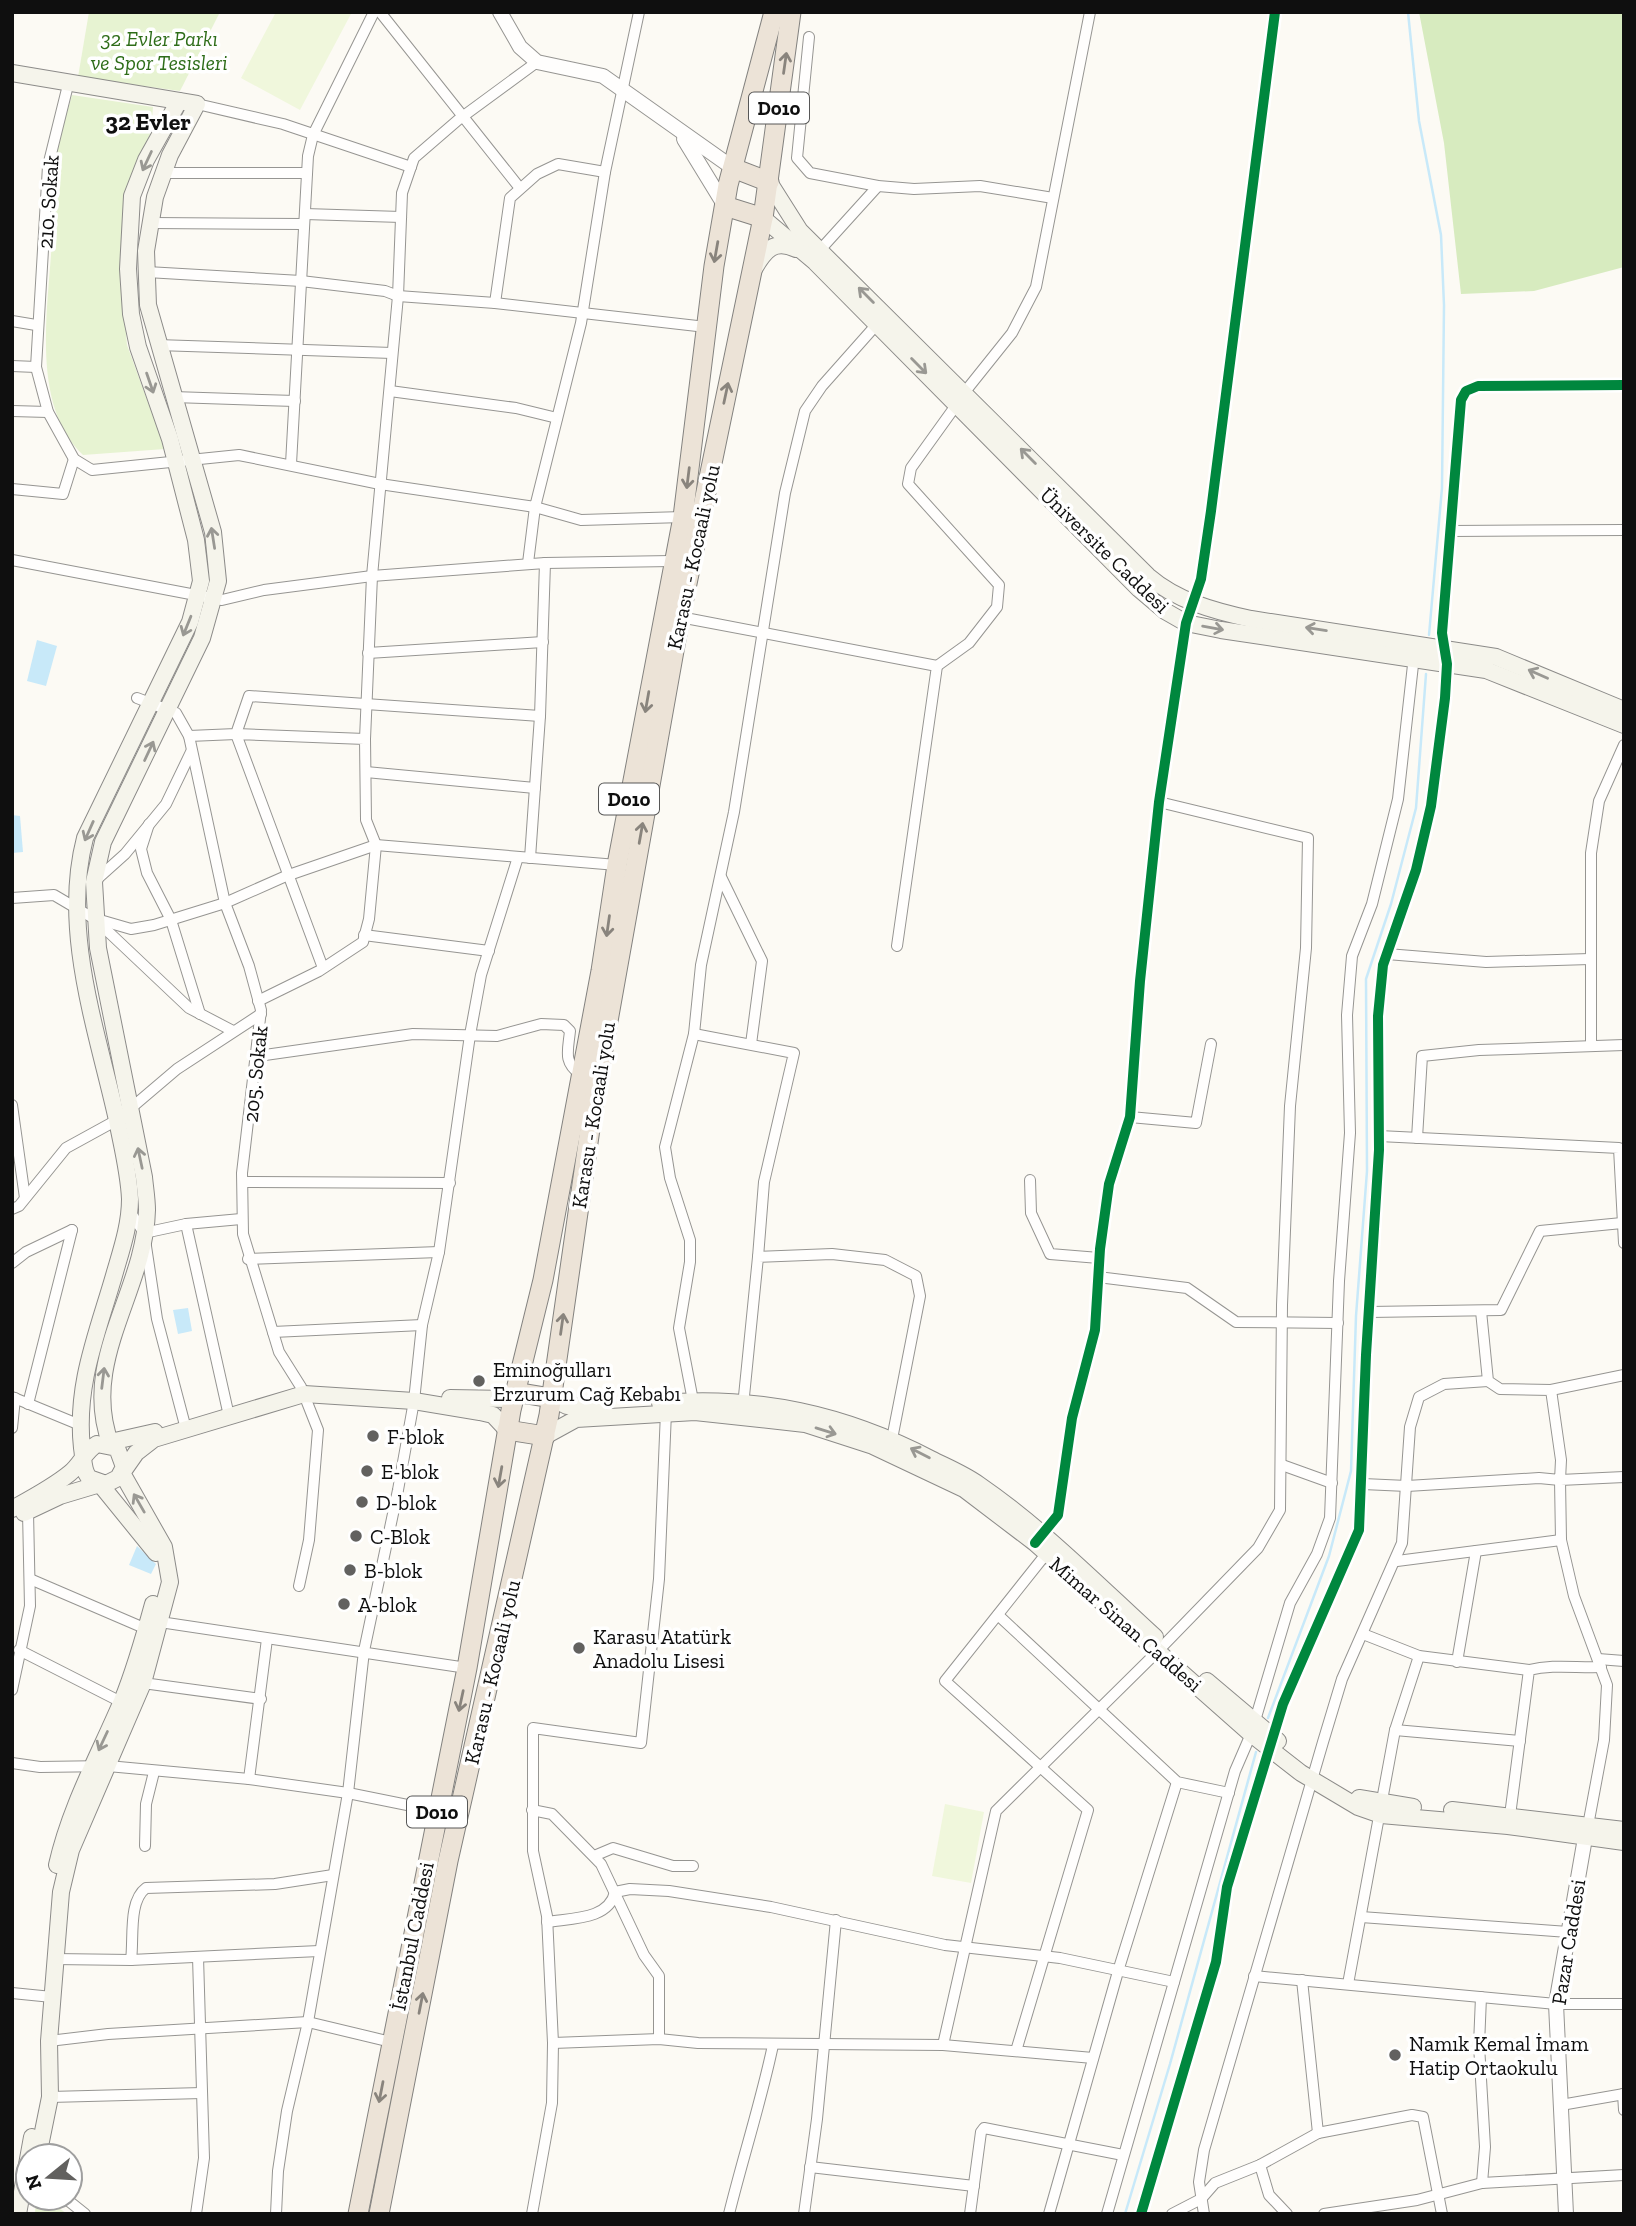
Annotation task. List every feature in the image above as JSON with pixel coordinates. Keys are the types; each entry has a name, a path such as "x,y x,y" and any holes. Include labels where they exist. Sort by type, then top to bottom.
{"highway":[{"name":"Karasu - Kocaali yolu","path":"513,1401 543,1280 601,971 617,865 683,517 706,327 725,206 774,12"},
{"name":"Karasu - Kocaali yolu","path":"379,2214 448,1861 545,1436 595,1094 680,617 763,218 791,12"},
{"path":"733,169 769,182"},
{"path":"725,206 763,218"},
{"path":"513,1401 551,1398"},
{"name":"İstanbul Caddesi","path":"358,2214 467,1668 513,1401"},
{"path":"507,1430 545,1436"}],"main road":[{"path":"12,73 197,104 163,173 146,251 148,305 173,397 201,581 190,622 144,700 85,838 76,872 78,940 125,1156 129,1210 127,1232 80,1396 85,1472 100,1484 144,1534 158,1556 162,1575 143,1682 126,1705"},
{"path":"29,2142 42,2095 51,1889 62,1843 126,1705 170,1582 164,1547 122,1473 121,1454 109,1444 100,1403 105,1362 144,1233 147,1210 144,1177 93,918 94,882 103,842 202,638 218,581 213,532 138,347 131,314 128,269 132,196 146,160 179,101"},
{"path":"769,182 813,252 961,398 1148,576 1174,597 1251,619 1415,652"},
{"name":"Üniversite Caddesi","path":"763,218 813,252 877,324 961,398 1139,589 1165,611 1186,624 1446,656 1506,677 1624,725"},
{"path":"751,274 760,258 775,245 785,244 813,252"},
{"path":"1446,656 1496,657 1624,710"},
{"path":"12,1519 84,1459 91,1447 185,1426 302,1391 513,1401"},
{"path":"414,1398 493,1415 507,1430"},
{"name":"Mimar Sinan Caddesi","path":"551,1398 567,1406 582,1408 694,1406 743,1409 890,1446 964,1489 1041,1544 1253,1728 1313,1776 1358,1807 1509,1821 1586,1832 1624,1842"},
{"name":"Mimar Sinan Caddesi","path":"545,1436 576,1419 666,1412 694,1406"},
{"path":"20,1510 113,1482 136,1453 154,1439 185,1426"},
{"path":"41,2142 50,2097 47,1997 61,1892 71,1850 100,1766"},
{"name":"Mimar Sinan Caddesi","path":"1586,1832 1624,1830"}],"street":[{"path":"290,464 299,352 307,173 313,135 374,12"},
{"path":"380,12 519,187"},
{"path":"500,12 520,47 537,62 603,76 623,88 681,135 733,169"},
{"path":"528,563 535,507 583,313 604,172 639,12"},
{"path":"897,946 937,666 969,643 997,607 999,585 908,484 911,468 1012,333 1036,287 1090,12"},
{"path":"1016,2051 1088,1810 945,1681 998,1615 1058,1516 1072,1418 1095,1330 1099,1258 1109,1184 1130,1117 1140,981 1159,802 1186,624 1201,579 1211,511 1275,12"},
{"path":"808,37 797,158 810,173 878,186 914,189 980,186 1053,198"},
{"path":"258,1001 323,968 362,942 364,935 376,845 366,820 368,653 372,576 398,296 402,193 414,158 464,116 537,62"},
{"name":"210. Sokak","path":"69,81 48,166 43,285 36,325 36,367 48,412 74,459"},
{"path":"197,104 283,124 411,167"},
{"path":"681,135 725,206"},
{"path":"495,303 510,198 519,187 558,164 604,172"},
{"path":"163,173 307,173"},
{"path":"813,252 878,186"},
{"path":"151,223 401,217"},
{"path":"147,272 301,281 386,291 398,296 495,303 706,327"},
{"path":"12,321 36,325"},
{"path":"694,1406 679,1328 690,1262 690,1240 670,1178 664,1147 694,1034 701,965 721,877 785,493 805,411 822,386 877,324"},
{"path":"157,345 393,354"},
{"path":"12,366 36,367"},
{"path":"1142,2214 1216,1962 1227,1887 1272,1743 1298,1666 1359,1530 1379,1136 1378,1016 1383,965 1416,870 1431,806 1446,656 1442,633 1461,400 1465,391 1478,386 1624,385"},
{"path":"390,391 516,408 557,418"},
{"path":"173,397 295,401"},
{"path":"12,411 48,412"},
{"path":"12,489 64,494 74,459 92,470 239,455 380,484 535,507 581,520 683,517"},
{"path":"1451,531 1624,530"},
{"path":"12,560 214,599 372,576 528,563 673,561"},
{"path":"276,2214 278,2171 308,2022 348,1793 364,1651 380,1585 414,1398 422,1325 439,1252 470,1035 489,951 524,858 535,788 545,564"},
{"path":"680,617 937,666"},
{"path":"368,653 542,642"},
{"path":"1107,2214 1229,1793 1253,1728 1290,1603 1317,1553 1330,1518 1338,1323 1350,1133 1347,1015 1352,956 1372,904 1396,810 1405,757 1405,725 1415,652"},
{"path":"323,968 286,876 236,734 250,696 540,716"},
{"path":"144,700 176,713 189,736 236,734 365,739"},
{"name":"205. Sokak","path":"189,736 225,903 261,1014 241,1219 248,1259 279,1352 302,1391 317,1430 317,1471 309,1540 299,1586"},
{"path":"1591,1046 1591,853 1599,801 1624,745"},
{"path":"75,907 94,882 124,854 166,804 191,752"},
{"path":"366,772 535,788"},
{"path":"943,2045 996,1811 1161,1649 1258,1548 1280,1510 1282,1325 1290,1107 1306,948 1308,838 1159,802"},
{"path":"149,824 141,849 146,873 171,920 200,1014"},
{"path":"93,918 131,929 171,920 225,903 286,876 376,845 617,865"},
{"path":"721,877 762,961 751,1045"},
{"path":"12,898 54,895 75,907 93,918 189,1008 233,1031"},
{"path":"364,935 489,951"},
{"path":"1387,954 1486,962 1590,959"},
{"path":"12,1209 25,1198 66,1149 117,1120 177,1069 261,1014"},
{"path":"258,1056 413,1034 497,1036 541,1024 564,1025 570,1031 566,1057 570,1066 580,1074"},
{"path":"694,1034 794,1053 764,1182 743,1409"},
{"path":"1130,1117 1196,1123 1211,1044"},
{"path":"1417,1138 1422,1056 1624,1045"},
{"path":"12,1105 25,1198"},
{"path":"1379,1136 1619,1149 1624,1243"},
{"path":"1030,1180 1031,1213 1050,1254 1099,1258"},
{"path":"243,1182 450,1183"},
{"path":"129,1210 144,1233 157,1319 185,1426"},
{"path":"144,1233 186,1224 241,1219"},
{"path":"1369,1312 1501,1310 1540,1231 1622,1223"},
{"path":"186,1224 228,1412"},
{"path":"12,1263 26,1252 72,1230 28,1404"},
{"path":"248,1259 439,1252"},
{"path":"758,1257 832,1254 885,1260 916,1276 920,1296 890,1446"},
{"path":"1098,1277 1187,1288 1236,1322 1282,1325 1338,1323"},
{"path":"1481,1311 1488,1381"},
{"path":"272,1332 422,1325"},
{"path":"1204,2214 1199,2182 1204,2150 1313,1776 1342,1679 1397,1561 1402,1543 1410,1427 1419,1396 1444,1384 1488,1381 1500,1389 1551,1390 1624,1375"},
{"path":"1551,1390 1561,1460 1561,1541 1574,1596 1607,1685 1604,1740 1586,1832"},
{"path":"12,1428 13,1398 80,1425"},
{"path":"532,2214 552,2103 553,2043 547,1922 533,1851 533,1728 641,1743 659,1579 666,1412"},
{"path":"1282,1465 1332,1483"},
{"path":"1363,1484 1407,1486 1539,1478 1560,1480 1624,1477"},
{"path":"12,1690 30,1606 30,1579 20,1510"},
{"path":"1397,1561 1561,1541"},
{"path":"1457,1662 1476,1551"},
{"path":"30,1579 154,1628 364,1651 467,1668"},
{"path":"998,1615 1177,1782 1229,1793"},
{"path":"1363,1634 1419,1656 1529,1670 1552,1665 1574,1668 1624,1661"},
{"path":"249,1779 267,1639"},
{"path":"19,1650 126,1705"},
{"path":"1348,1984 1395,1730 1419,1656"},
{"path":"1509,1821 1529,1670"},
{"path":"143,1682 261,1699"},
{"path":"1395,1730 1520,1741"},
{"path":"12,1763 40,1767 100,1766 249,1779 348,1793 437,1811"},
{"path":"145,1846 146,1804 154,1772"},
{"path":"1049,2214 1119,1968 1177,1782"},
{"path":"531,1810 552,1814 601,1864 644,1955 659,1976 659,2039"},
{"name":"Pazar Caddesi","path":"1566,2214 1556,2004 1586,1832"},
{"path":"594,1856 614,1848 673,1866 693,1866"},
{"path":"131,1960 135,1930 133,1908 140,1892 146,1888 275,1884 333,1875"},
{"path":"615,1892 630,1889 669,1891 836,1920 966,1947 1119,1968 1174,1982"},
{"path":"547,1922 601,1912 609,1907 615,1892"},
{"path":"1361,1917 1568,1932"},
{"path":"804,2214 836,1920"},
{"path":"54,1958 131,1960 319,1951"},
{"path":"197,2213 204,2158 198,1957"},
{"path":"1254,1976 1556,2004 1624,2004"},
{"path":"1302,1980 1318,2133"},
{"path":"12,1993 47,1997"},
{"path":"1481,1997 1479,2045 1485,2147 1482,2183"},
{"path":"49,2040 308,2022 391,2042"},
{"path":"553,2043 659,2039 773,2045 943,2045 1093,2058"},
{"path":"729,2214 746,2148 760,2109 773,2045"},
{"path":"50,2097 202,2093"},
{"path":"1561,2105 1623,2094 1624,2110"},
{"path":"1172,2214 1201,2199 1215,2183 1260,2165 1318,2133 1412,2115 1423,2116 1442,2214"},
{"path":"970,2214 981,2132 984,2128 1123,2155"},
{"path":"1260,2165 1269,2195 1287,2214"},
{"path":"810,2167 974,2186"},
{"path":"1324,2214 1440,2195 1482,2183 1624,2175"}],"green space":[{"name":"32 Evler Parkı ve Spor Tesisleri","path":"89,12 220,12 180,91 78,77"},
{"path":"276,12 352,12 300,110 241,78"},
{"path":"1419,12 1624,12 1624,267 1534,291 1461,294 1444,143"},
{"path":"72,95 153,107 151,132 128,184 121,276 127,345 165,449 83,455 66,434 55,409 46,352 53,162"},
{"path":"945,1804 984,1812 971,1883 932,1876"},
{"path":"64,2212 67,2214 35,2214"}],"water":[{"path":"37,640 57,646 46,686 27,681"},
{"path":"12,815 20,816 23,852 12,853"},
{"path":"188,1308 192,1331 178,1334 173,1310"},
{"path":"137,1546 156,1564 151,1574 129,1565"}],"waterway":[{"path":"1408,12 1419,121 1441,235 1444,305 1442,488 1429,635"},
{"path":"1268,1718 1329,1556 1351,1471 1356,1316 1367,1171 1366,979 1391,904 1416,808 1426,674"},
{"path":"1125,2214 1170,2064 1256,1752"}],"cycle path":[{"path":"1035,1543 1058,1515 1072,1418 1095,1330 1100,1249 1109,1184 1130,1117 1140,981 1159,802 1186,623 1201,579 1211,511 1275,12"},
{"path":"1141,2214 1216,1962 1227,1887 1283,1704 1359,1530 1366,1355 1379,1150 1378,1016 1383,965 1416,870 1431,806 1445,698 1447,664 1442,633 1461,400 1466,391 1478,386 1624,385"}],"place":[{"name":"Eminoğulları Erzurum Cağ Kebabı","path":"479,1381"},
{"name":"F-blok","path":"373,1436"},
{"name":"E-blok","path":"367,1471"},
{"name":"D-blok","path":"362,1502"},
{"name":"C-Blok","path":"356,1536"},
{"name":"B-blok","path":"350,1570"},
{"name":"A-blok","path":"344,1604"},
{"name":"Karasu Atatürk Anadolu Lisesi","path":"579,1648"},
{"name":"Namık Kemal İmam Hatip Ortaokulu","path":"1395,2055"}],"district":[{"name":"32 Evler","path":"148,121"}]}
